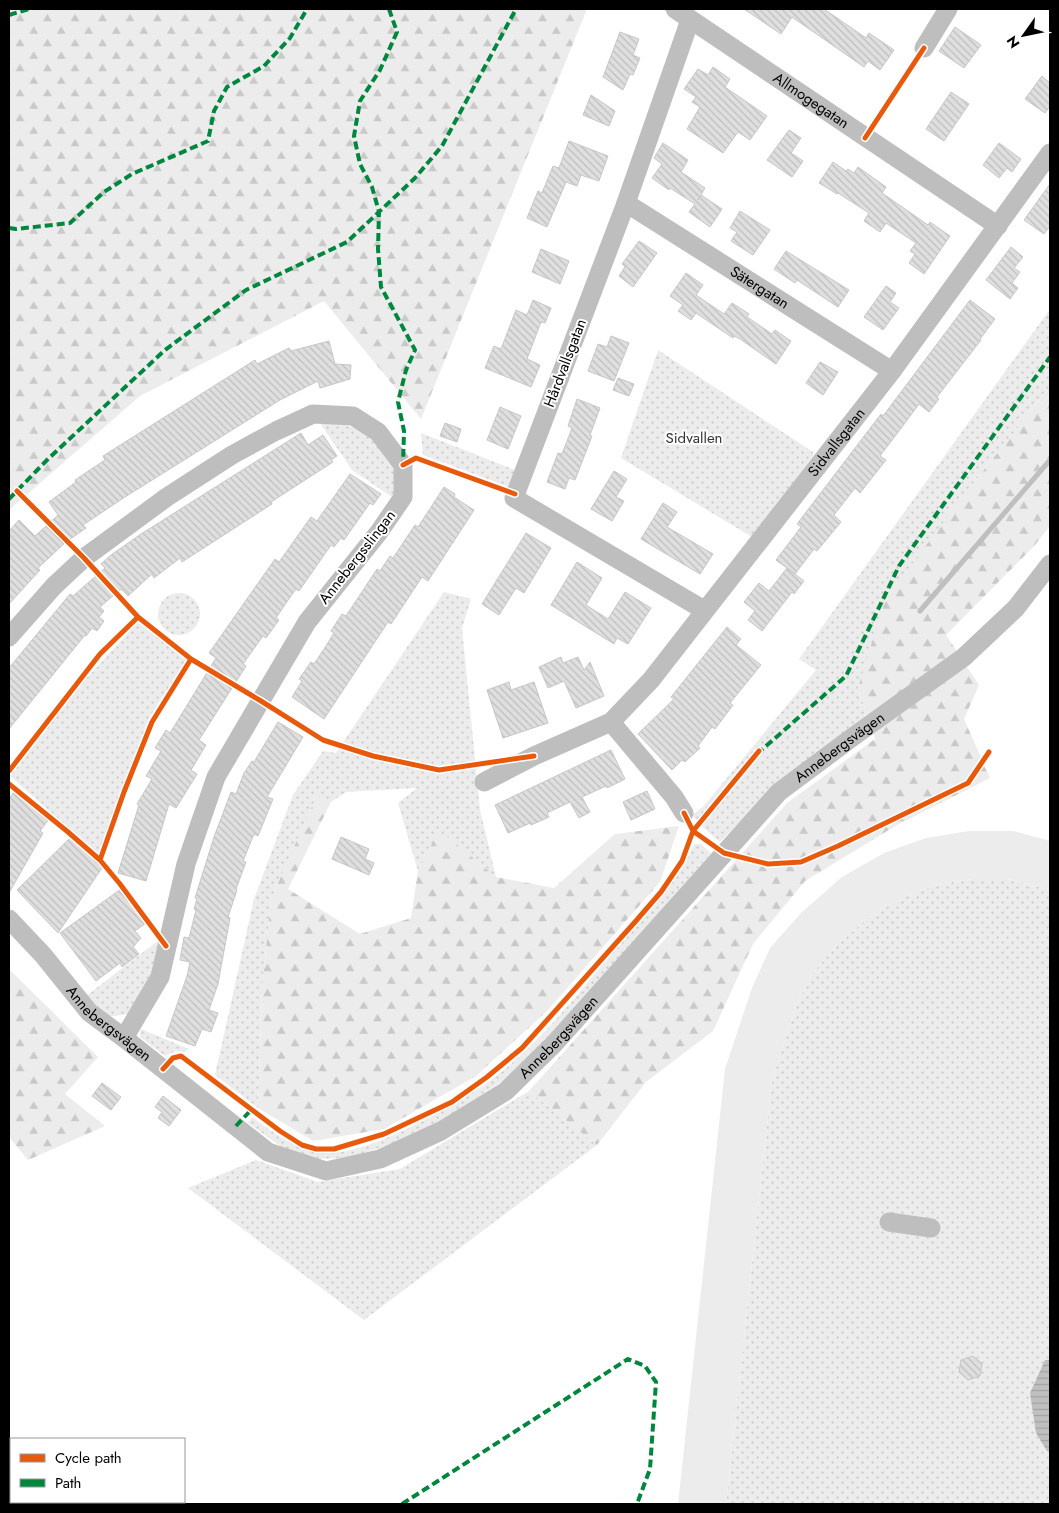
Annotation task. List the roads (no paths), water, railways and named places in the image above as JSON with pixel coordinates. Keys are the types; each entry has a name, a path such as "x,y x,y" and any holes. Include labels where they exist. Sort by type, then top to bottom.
{"street":[{"name":"Allmogegatan","path":"675,9 998,226"},
{"path":"924,48 948,9"},
{"name":"Hårdvallsgatan","path":"690,20 626,202 514,498 704,610"},
{"name":"Sidvallsgatan","path":"484,782 534,756 610,722 651,680 892,371 1050,153"},
{"name":"Sätergatan","path":"626,202 892,371"},
{"name":"Annebergsslingan","path":"9,638 54,586 84,558 167,497 232,455 276,430 313,414 352,416 378,432 403,465 403,497 379,532 307,622 216,777 186,864 160,978 124,1038"},
{"name":"Annebergsvägen","path":"9,919 43,955 89,1012 268,1152 326,1171 380,1158 441,1131 506,1091 554,1044 778,792 964,657 1016,608 1050,564"},
{"path":"610,722 674,797 684,813"},
{"path":"889,1222 932,1228"}],"waterway":[{"path":"920,611 1050,460"}],"park label":[{"name":"Sidvallen","path":"694,438"}]}
